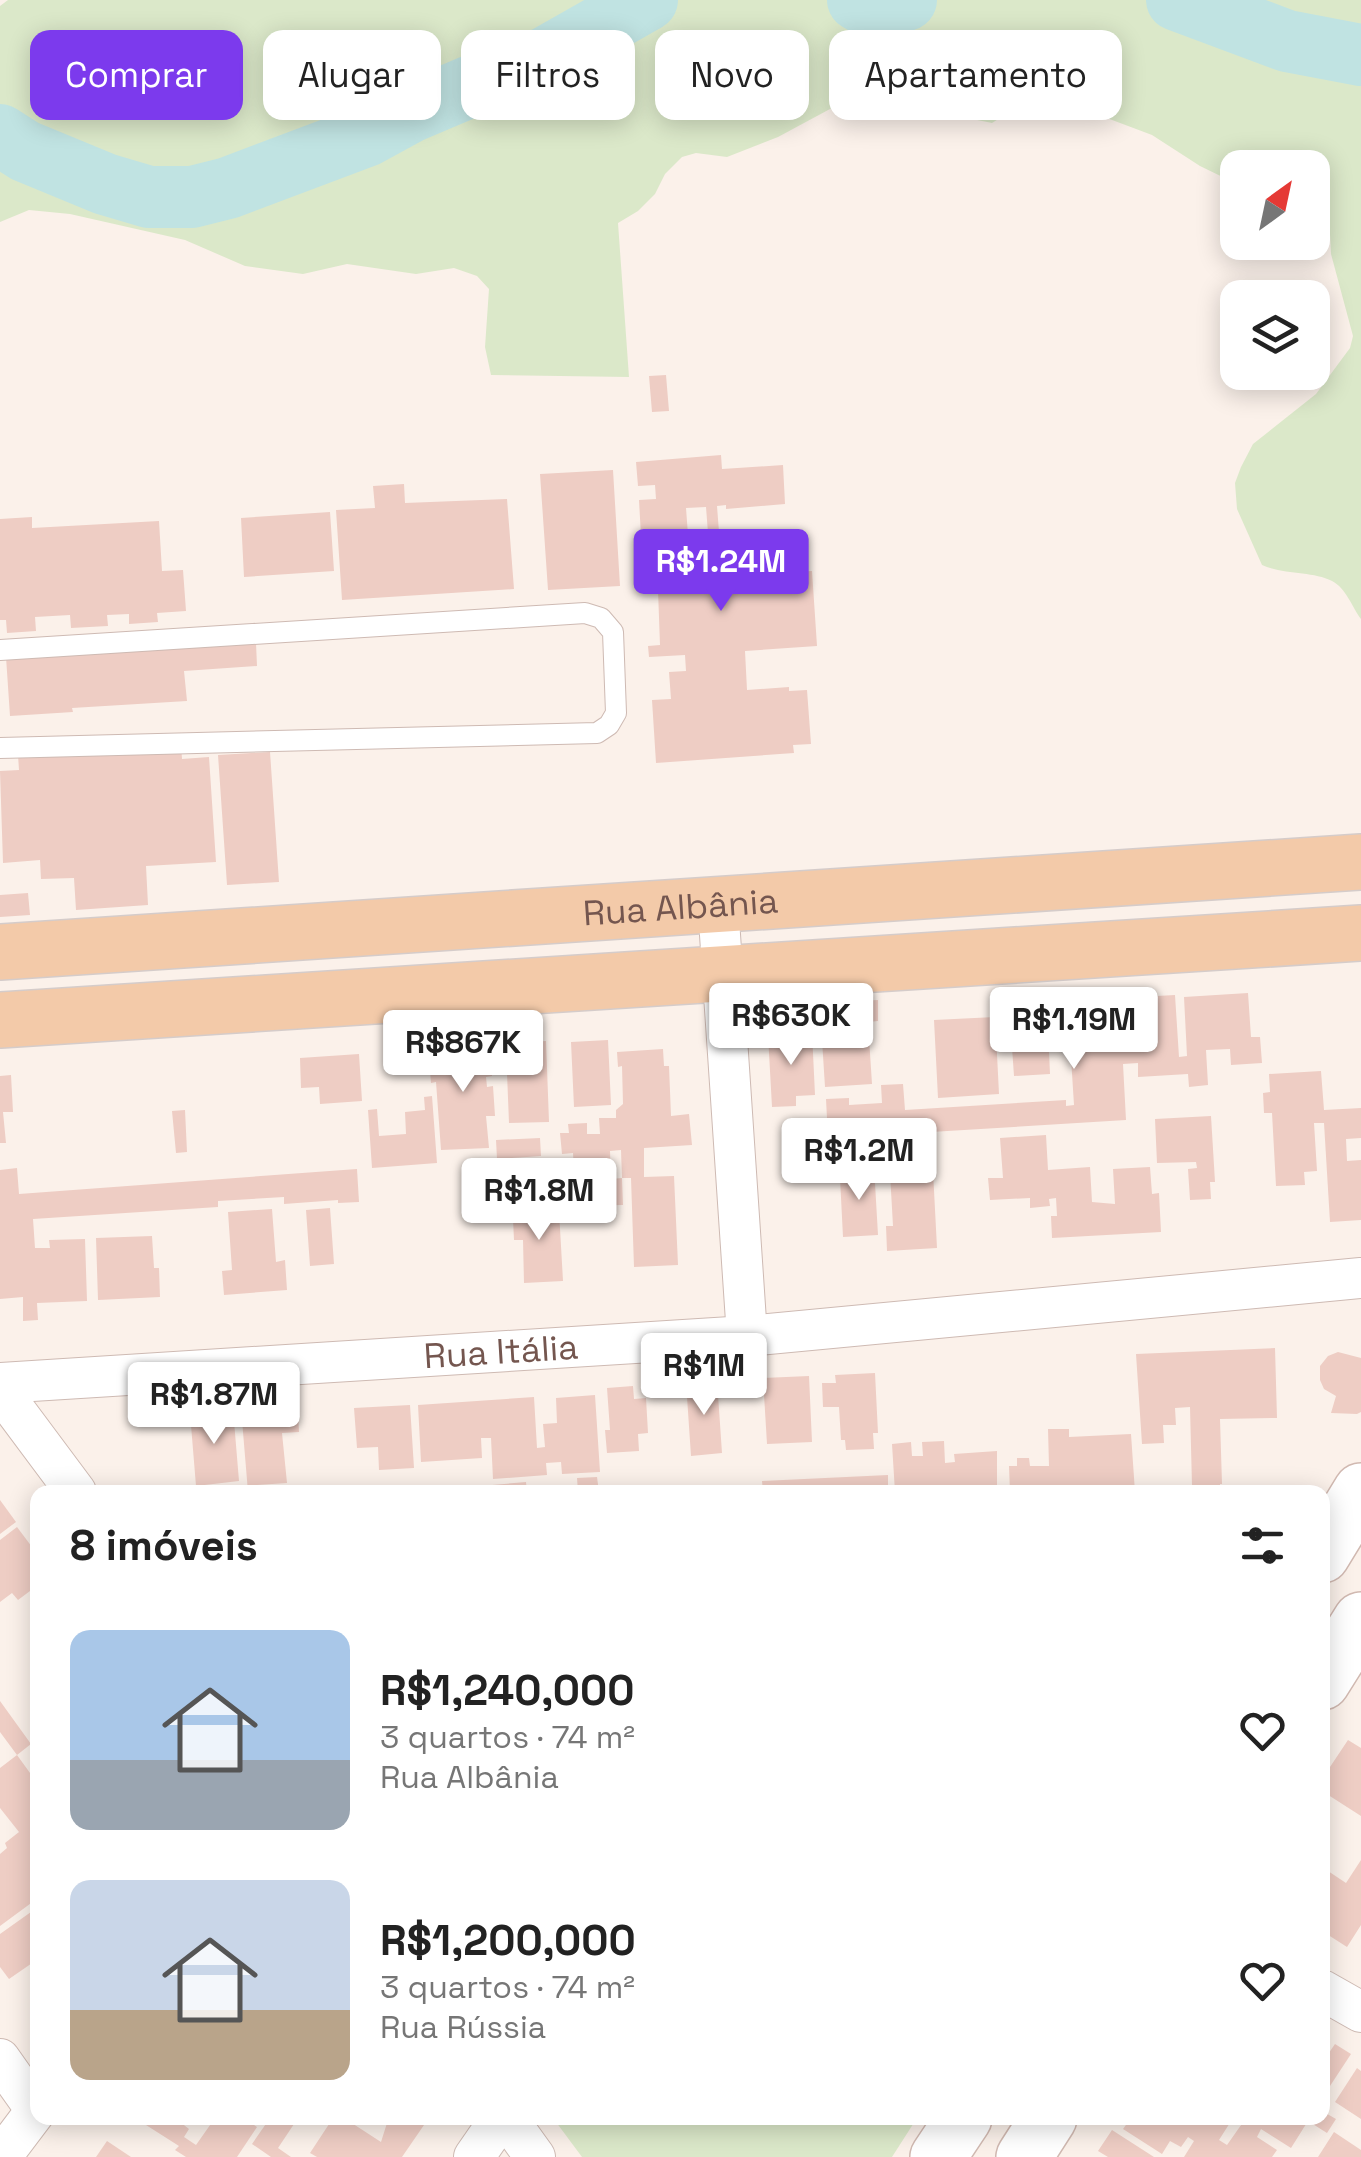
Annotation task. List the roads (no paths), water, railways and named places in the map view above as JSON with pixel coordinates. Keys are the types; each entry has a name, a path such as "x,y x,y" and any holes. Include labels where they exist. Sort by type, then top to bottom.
{"main road":[{"name":"Rua Albânia","path":"0,952 1361,862"},
{"name":"Rua Albânia","path":"0,1020 1361,933"},
{"path":"1330,1542 1361,1491"},
{"path":"1330,1669 1361,1620"},
{"path":"938,2157 959,2125"},
{"path":"1024,2157 1045,2125"}],"street":[{"path":"718,905 746,1336"},
{"name":"Rua Itália","path":"0,1386 746,1336 1361,1278"},
{"path":"0,1386 71,1485"},
{"path":"1330,1995 1361,2012"},
{"path":"0,2059 30,2100"},
{"path":"1,2157 30,2118"},
{"path":"474,2157 499,2125"},
{"path":"510,2125 535,2157"}],"lane":[{"path":"0,650 585,613 602,618 613,632 616,712 610,725 597,733 0,748"}],"waterway":[{"path":"0,135 25,151 105,184 149,197 192,197 228,188 366,136 469,87 522,71 647,0"},
{"path":"858,0 906,0"},
{"path":"1177,0 1287,41 1361,55"}]}
